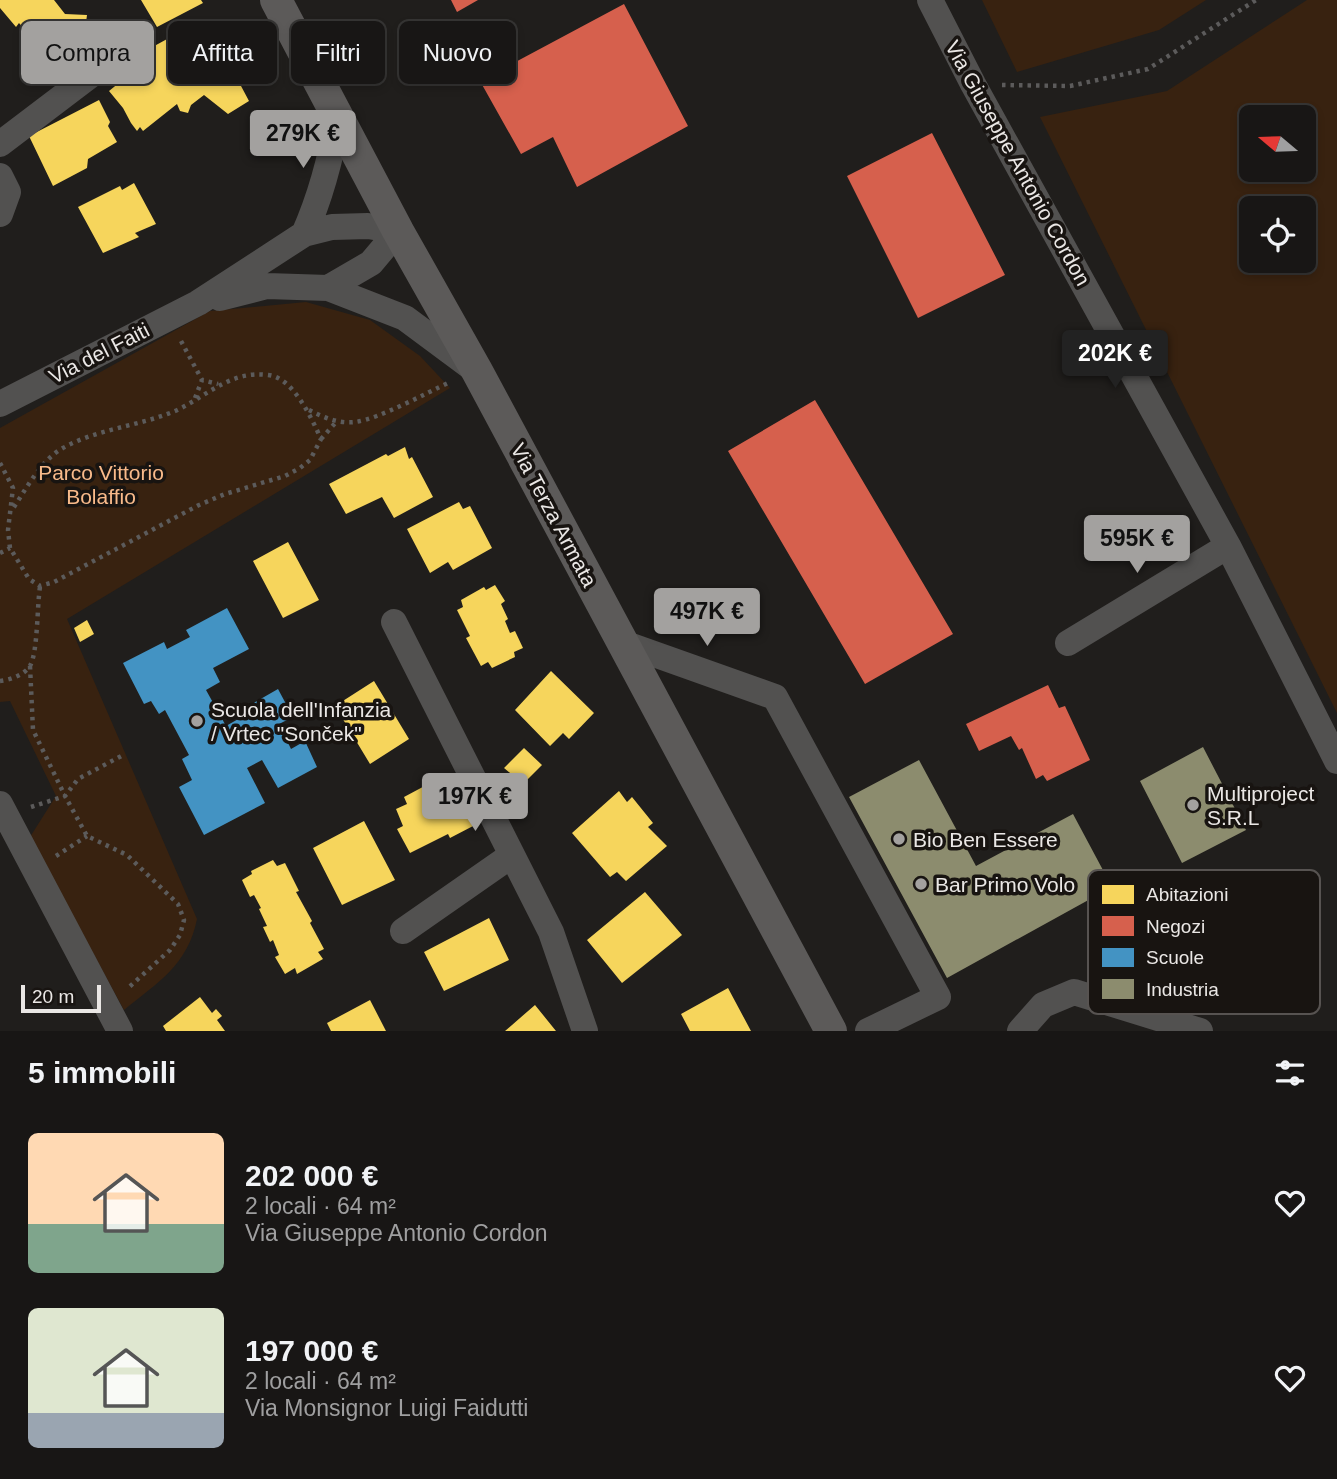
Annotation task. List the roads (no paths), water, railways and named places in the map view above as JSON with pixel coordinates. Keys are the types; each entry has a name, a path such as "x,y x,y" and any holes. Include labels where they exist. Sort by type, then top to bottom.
{"main road":[{"name":"Via Terza Armata","path":"276,0 831,1031"}],"street":[{"name":"Via Giuseppe Antonio Cordon","path":"930,0 973,84 1228,546 1337,761"},
{"path":"0,144 80,84"},
{"path":"304,234 320,198 332,154 338,116"},
{"path":"0,176 8,192 0,214"},
{"name":"Via del Faiti","path":"0,404 198,303 304,234 332,227 368,226 398,231"},
{"path":"328,288 371,263 398,231"},
{"name":"Via del Faiti","path":"198,303 267,286 328,288 404,318 477,371"},
{"path":"1068,643 1228,546"},
{"path":"394,622 551,932 585,1031"},
{"path":"623,643 775,697 938,997 868,1031"},
{"path":"0,804 120,1031"},
{"path":"403,932 512,855"},
{"path":"1020,1031 1043,1004 1074,992 1088,996"},
{"path":"1145,1014 1200,1031"}],"place":[{"name":"Scuola dell'Infanzia / Vrtec \"Sonček\"","path":"197,721"},
{"name":"Multiproject S.R.L","path":"1193,805"},
{"name":"Bio Ben Essere","path":"899,839"},
{"name":"Bar Primo Volo","path":"921,884"}],"park label":[{"name":"Parco Vittorio Bolaffio","path":"101,484"}]}
